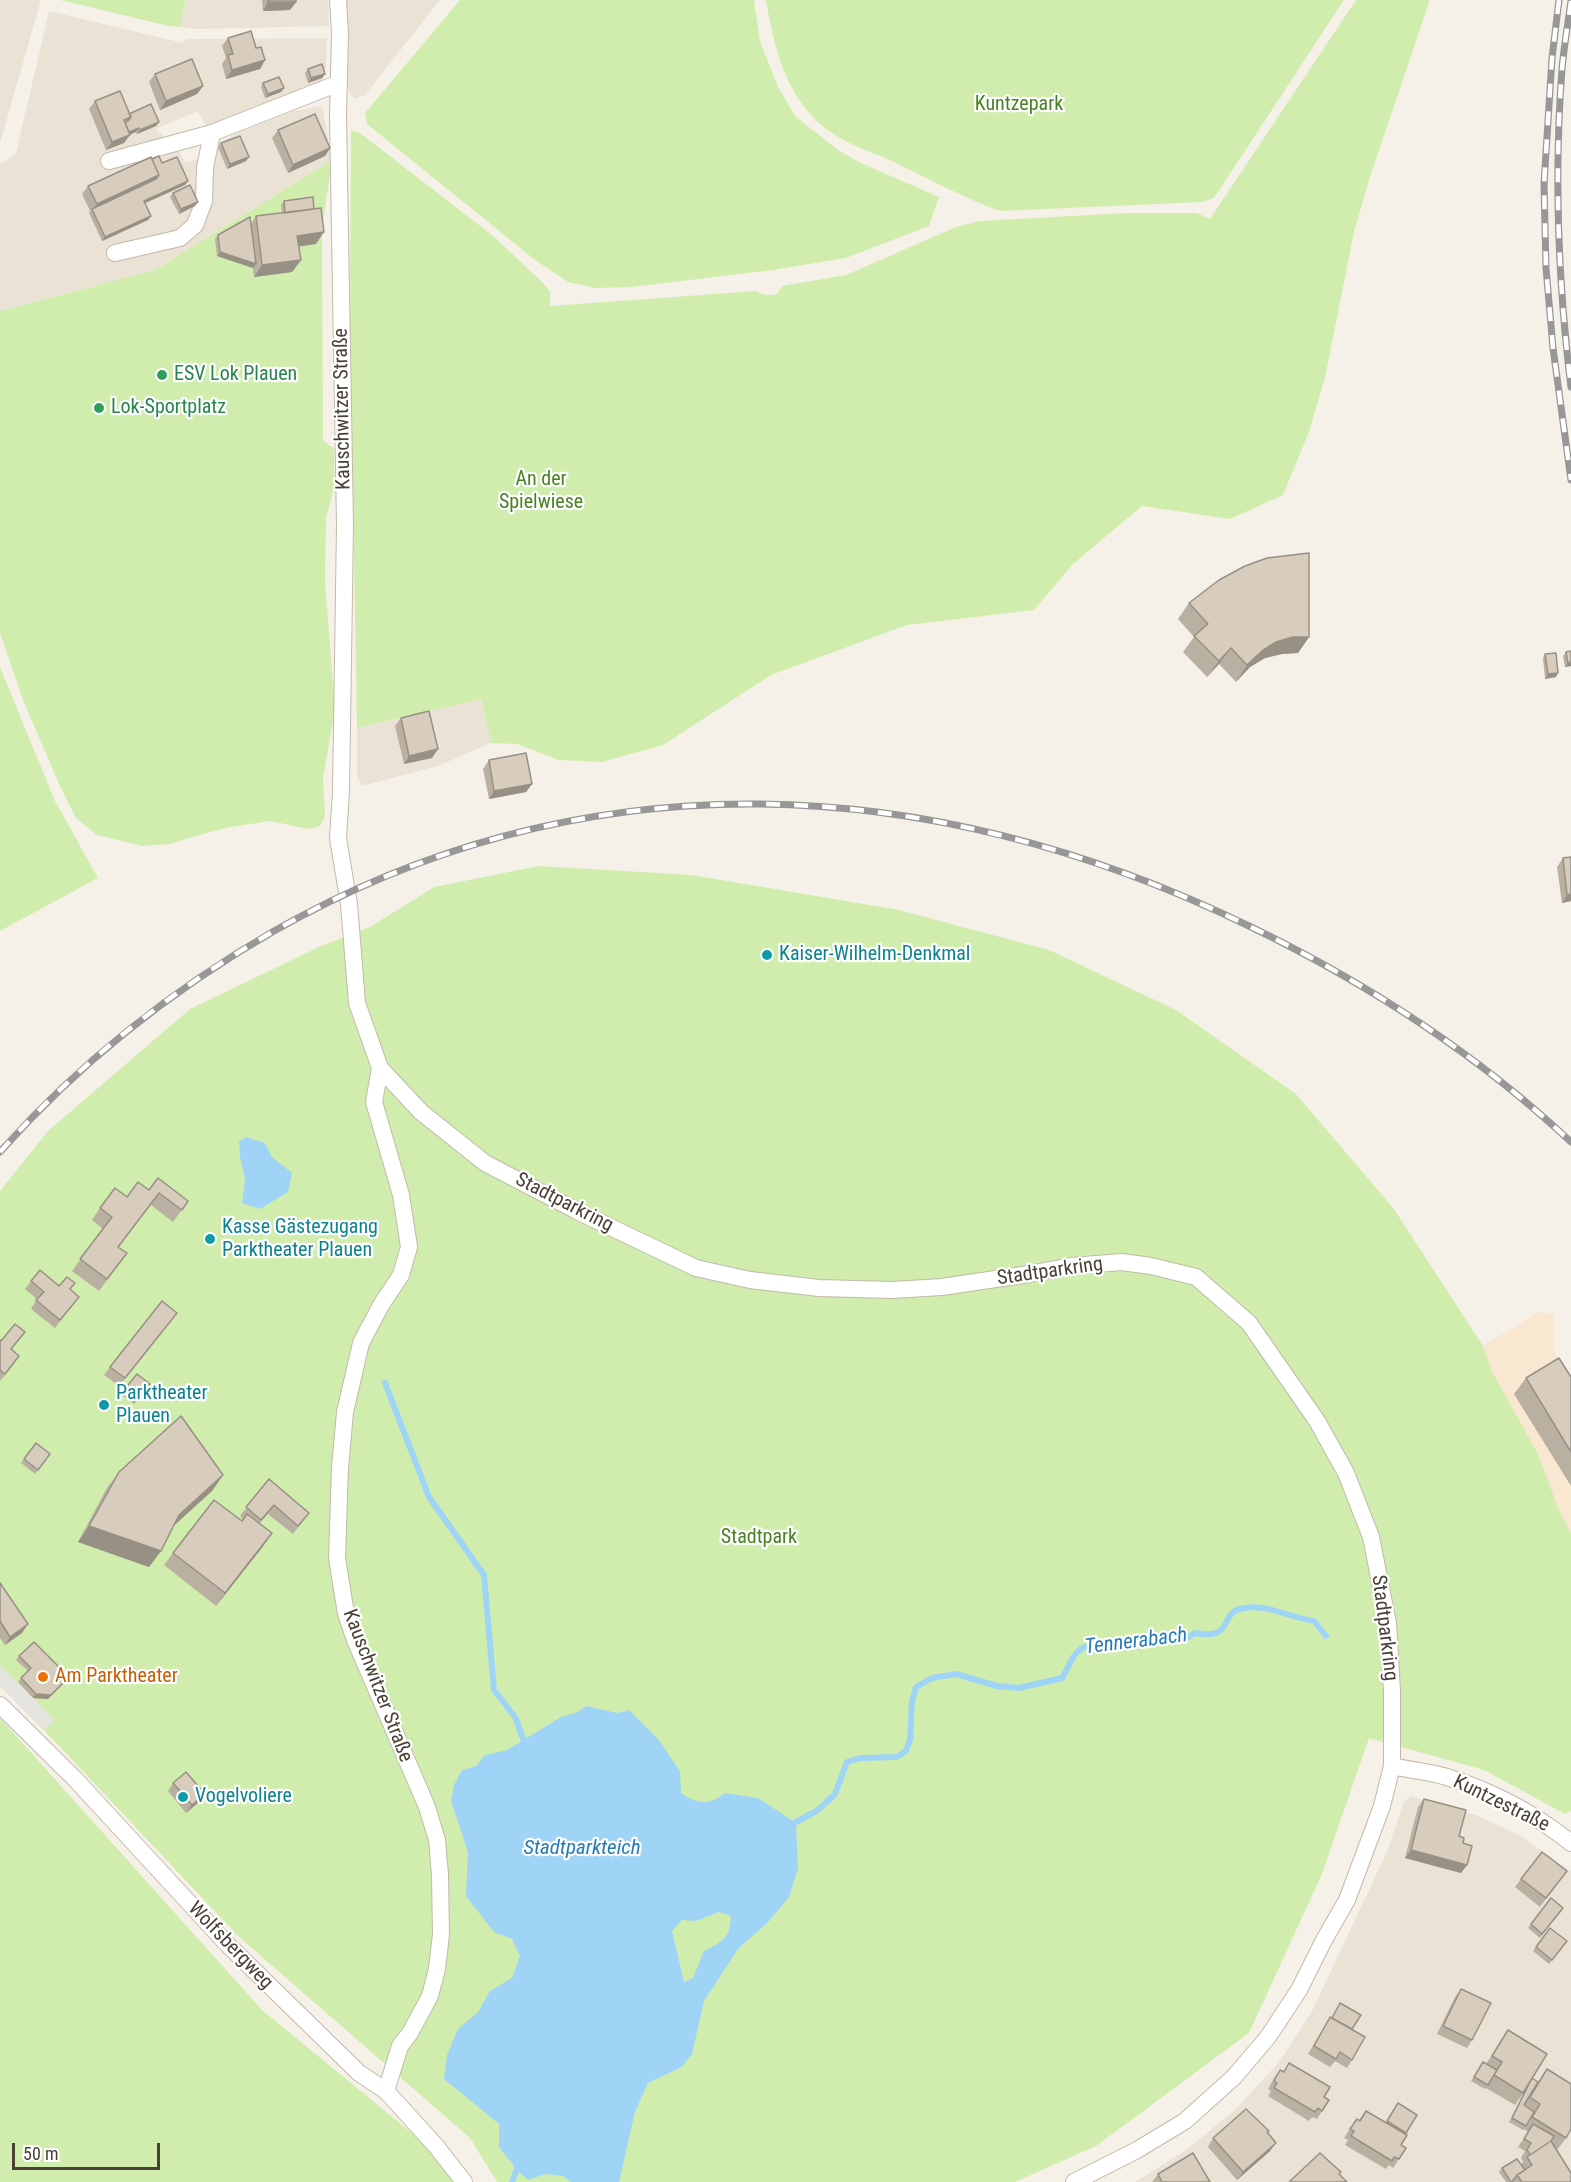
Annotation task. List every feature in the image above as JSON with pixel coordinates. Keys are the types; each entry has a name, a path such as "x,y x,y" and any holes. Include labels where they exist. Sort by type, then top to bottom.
{"street":[{"name":"Kauschwitzer Straße","path":"338,0 345,525 339,818"},
{"path":"109,161 212,133 339,82"},
{"path":"115,254 180,238 195,225 204,201 205,168 212,133"},
{"name":"Stadtparkring","path":"339,818 338,838 348,904 357,1003 380,1068 421,1112 485,1163 579,1212 696,1268 750,1280 819,1288 892,1290 942,1287 1071,1266 1122,1262 1151,1266 1196,1277 1249,1323 1317,1420 1346,1473 1371,1537 1388,1623 1392,1691 1392,1766 1382,1806 1347,1900 1299,1990 1268,2037 1234,2077 1185,2121 1137,2151 1074,2182"},
{"name":"Kauschwitzer Straße","path":"380,1068 374,1102 401,1195 409,1247 401,1275 381,1305 361,1343 355,1365 345,1412 340,1468 337,1558 346,1614 355,1641 426,1807 437,1840 441,1934 437,1969 430,1996 410,2033 400,2046 386,2091"},
{"name":"Wolfsbergweg","path":"0,1705 75,1779 226,1943 359,2073 386,2091 436,2146 464,2182"},
{"name":"Kuntzestraße","path":"1392,1766 1445,1776 1481,1790 1550,1826 1571,1842"}],"shaded area":[{"path":"0,0 41,0 0,143"},
{"path":"186,0 328,0 329,26 197,29 180,27"},
{"path":"345,0 440,0 365,95 356,99 350,95 346,77"},
{"path":"49,11 183,43 187,39 327,38 323,81 207,127 198,111 156,129 180,152 185,162 212,156 216,145 242,131 294,111 322,106 332,160 155,270 0,311 0,164 16,153"},
{"path":"481,699 491,743 438,766 362,786 357,776 357,728"},
{"path":"1538,1312 1554,1314 1554,1351 1571,1379 1571,1533 1558,1508 1539,1456 1492,1371 1483,1346"},
{"path":"0,1665 55,1720 44,1730 0,1686"},
{"path":"1411,1796 1476,1815 1519,1835 1571,1871 1571,2182 1135,2182 1186,2150 1236,2109 1280,2061 1312,2011 1386,1854 1404,1801"}],"green space":[{"path":"60,0 186,0 180,27"},
{"path":"460,0 754,0 760,41 778,87 795,116 838,150 861,163 939,197 929,226 846,258 773,270 632,287 595,288 568,282 535,260 367,124 365,113"},
{"name":"Kuntzepark","path":"766,0 1344,0 1214,198 1202,202 1000,211 851,144 826,129 801,102 784,71 773,36"},
{"name":"An der Spielwiese","path":"1356,0 1430,0 1370,177 1354,232 1325,378 1309,432 1283,495 1230,519 1142,506 1073,564 1034,610 907,625 771,675 663,745 602,762 559,760 517,744 491,743 481,699 357,728 350,332 351,130 360,133 492,235 550,291 550,306 756,291 774,295 782,286 846,275 956,227 979,221 1128,213 1197,213 1210,219"},
{"path":"332,160 322,228 323,440 334,449 334,488 326,518 325,582 335,710 323,778 325,817 320,826 309,829 270,821 225,828 169,844 143,846 97,835 76,818 60,786 23,700 0,633 0,311 155,270"},
{"path":"0,667 55,801 98,878 0,931"},
{"name":"Stadtpark","path":"539,866 692,875 899,910 1049,950 1176,1010 1296,1094 1394,1209 1483,1346 1492,1371 1539,1456 1558,1508 1571,1533 1571,1811 1565,1814 1484,1770 1369,1738 1322,1874 1249,2033 1096,2146 1015,2182 497,2182 470,2138 238,1936 0,1686 0,1191 48,1131 190,1009 319,947 370,927 434,887"},
{"path":"0,1718 262,2010 424,2143 454,2182 0,2182"}],"water":[{"path":"246,1137 265,1143 272,1157 292,1173 288,1192 260,1209 242,1203 245,1179 239,1141"},
{"name":"Stadtparkteich","path":"586,1706 617,1713 629,1710 658,1739 680,1771 681,1793 687,1797 703,1802 714,1800 725,1793 758,1798 796,1823 798,1869 789,1897 768,1922 738,1949 704,2001 692,2054 682,2067 648,2083 635,2112 619,2182 571,2182 563,2176 545,2174 528,2180 499,2147 499,2124 444,2079 447,2055 458,2029 478,2012 490,1991 512,1978 520,1956 512,1939 494,1932 466,1896 468,1852 451,1801 454,1785 462,1770 476,1766 485,1755 507,1750 561,1717 578,1712","holes":["719,1912 731,1916 727,1935 721,1942 704,1951 693,1978 684,1982 672,1931 682,1920 696,1921"]}],"building":[{"path":"268,0 296,0 296,2 268,2"},
{"path":"251,31 256,48 261,47 265,60 232,70 228,55 233,54 228,38"},
{"path":"192,59 203,86 166,101 155,74"},
{"path":"322,64 325,74 311,78 308,69"},
{"path":"279,77 284,88 268,94 263,83"},
{"path":"120,91 131,117 124,120 130,135 112,142 95,101"},
{"path":"151,104 159,122 129,132 125,122 131,117 129,114"},
{"path":"315,114 330,148 293,165 278,130"},
{"path":"240,136 249,157 230,164 221,143"},
{"path":"159,156 162,163 177,157 188,181 144,201 151,216 105,237 92,209 156,179 159,175 152,159"},
{"path":"151,157 159,175 97,204 88,186"},
{"path":"190,185 198,202 181,209 173,193"},
{"path":"313,197 314,209 285,213 284,201"},
{"path":"321,208 324,232 297,236 301,260 262,265 256,216"},
{"path":"250,217 256,264 220,252 218,235"},
{"path":"1309,553 1309,637 1293,637 1276,642 1247,665 1231,648 1219,661 1194,636 1208,624 1189,603 1219,580 1245,566 1267,558"},
{"path":"1571,651 1571,662 1568,663 1566,652"},
{"path":"1556,653 1558,673 1548,674 1545,654"},
{"path":"429,711 438,749 409,756 401,718"},
{"path":"526,753 532,784 494,791 489,760"},
{"path":"1571,857 1571,894 1567,895 1563,858"},
{"path":"158,1178 188,1201 182,1210 159,1193 118,1247 127,1253 107,1279 80,1259 112,1217 100,1208 115,1188 127,1197 138,1182 149,1190"},
{"path":"40,1270 59,1286 67,1277 75,1283 70,1289 79,1297 60,1320 36,1300 44,1292 31,1281"},
{"path":"162,1301 177,1313 125,1378 110,1367"},
{"path":"15,1324 25,1332 11,1349 19,1356 5,1374 0,1370 0,1340"},
{"path":"1559,1358 1571,1377 1571,1452 1526,1378"},
{"path":"137,1374 150,1384 137,1400 124,1390"},
{"path":"181,1416 223,1475 179,1515 161,1551 89,1526 119,1472"},
{"path":"36,1443 50,1454 38,1470 24,1459"},
{"path":"269,1479 309,1513 298,1526 274,1505 261,1520 246,1507"},
{"path":"214,1500 242,1521 247,1514 272,1533 225,1593 173,1553"},
{"path":"0,1583 28,1624 10,1637 0,1621"},
{"name":"Am Parktheater","path":"34,1642 69,1677 51,1695 36,1694 21,1678 31,1668 19,1656"},
{"path":"186,1772 205,1794 192,1805 173,1783"},
{"path":"1424,1799 1466,1810 1459,1836 1464,1838 1463,1843 1472,1846 1467,1865 1411,1850"},
{"path":"1542,1852 1567,1871 1546,1898 1521,1879"},
{"path":"1551,1898 1563,1908 1542,1934 1531,1924"},
{"path":"1550,1928 1567,1941 1552,1960 1536,1947"},
{"path":"1461,1989 1491,2003 1472,2040 1443,2026"},
{"path":"1340,2003 1361,2015 1352,2029 1332,2018"},
{"path":"1330,2017 1365,2037 1352,2060 1340,2052 1336,2059 1314,2046"},
{"path":"1508,2030 1547,2054 1523,2093 1494,2075 1502,2062 1492,2056"},
{"path":"1483,2062 1497,2070 1488,2085 1474,2077"},
{"path":"1289,2063 1330,2087 1324,2097 1329,2100 1322,2111 1318,2108 1315,2112 1274,2088 1277,2083 1274,2081 1280,2070 1284,2072"},
{"path":"1547,2069 1571,2084 1571,2129 1566,2138 1532,2117 1540,2104 1530,2097"},
{"path":"1532,2078 1538,2082 1524,2105 1534,2112 1526,2126 1512,2118"},
{"path":"1398,2103 1417,2115 1406,2133 1387,2121"},
{"path":"1246,2109 1269,2131 1267,2132 1276,2143 1243,2172 1213,2138"},
{"path":"1366,2111 1407,2135 1401,2145 1406,2148 1399,2159 1394,2157 1392,2161 1351,2136 1354,2131 1350,2129 1357,2119 1360,2121"},
{"path":"1533,2124 1554,2136 1551,2141 1530,2155 1527,2150 1531,2143 1524,2139"},
{"path":"1551,2141 1571,2173 1571,2181 1522,2182 1517,2175 1532,2165 1527,2157"},
{"path":"1193,2153 1210,2182 1162,2182 1158,2174"},
{"path":"1320,2153 1341,2172 1339,2174 1347,2182 1290,2182 1290,2181"},
{"path":"1517,2159 1525,2170 1511,2182 1502,2168"}],"waterway":[{"path":"385,1383 429,1497 484,1575 494,1690 515,1717 527,1749"},
{"name":"Tennerabach","path":"789,1826 818,1810 835,1794 847,1762 860,1758 897,1757 906,1751 910,1740 912,1701 916,1687 932,1678 956,1674 997,1686 1019,1688 1062,1678 1074,1655 1083,1648 1109,1647 1114,1640 1124,1645 1133,1638 1150,1644 1166,1636 1187,1638 1195,1633 1216,1633 1236,1611 1253,1607 1314,1621 1326,1636"},
{"name":"Tennerabach","path":"512,2182 519,2163"}],"railway":[{"path":"1559,0 1552,58 1544,184 1546,268 1553,348 1571,480"},
{"path":"1571,1 1562,69 1558,148 1560,268 1571,387"},
{"path":"0,1152 30,1119 94,1058 199,978 274,931 393,873 514,833 637,811 760,804 884,813 1007,837 1129,875 1249,926 1336,971 1378,996 1419,1022 1497,1079 1571,1142"}],"place":[{"name":"ESV Lok Plauen","path":"162,375"},
{"name":"Lok-Sportplatz","path":"99,408"},
{"name":"Kaiser-Wilhelm-Denkmal","path":"767,955"},
{"name":"Kasse Gästezugang Parktheater Plauen","path":"210,1239"},
{"name":"Parktheater Plauen","path":"104,1405"},
{"name":"Am Parktheater","path":"43,1677"},
{"name":"Vogelvoliere","path":"183,1797"}]}
